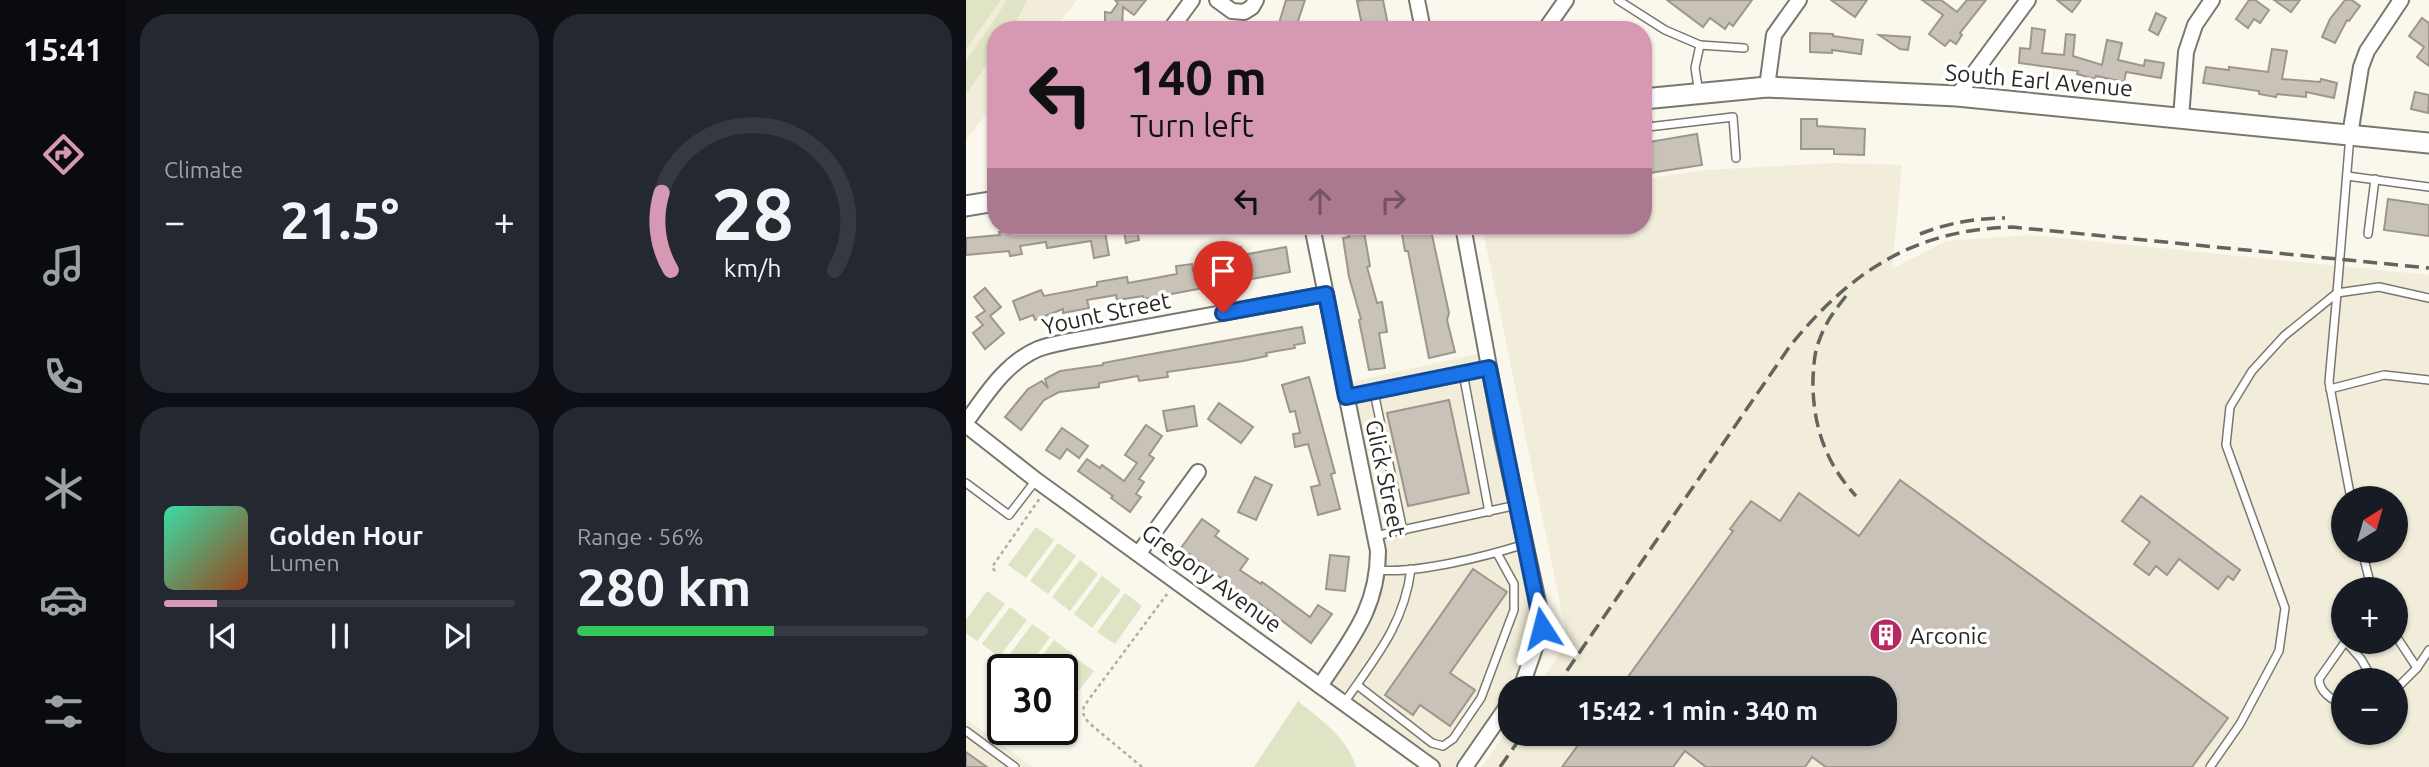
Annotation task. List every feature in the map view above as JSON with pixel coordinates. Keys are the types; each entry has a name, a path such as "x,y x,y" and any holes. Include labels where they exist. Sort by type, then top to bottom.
{"street":[{"path":"1177,21 1192,0"},
{"path":"1217,0 1232,11 1244,12 1252,7 1256,0"},
{"path":"1417,0 1421,21"},
{"path":"1551,21 1566,0"},
{"path":"1767,87 1774,35 1799,0"},
{"path":"1957,96 2028,0"},
{"path":"2181,118 2186,52 2195,25 2212,0"},
{"path":"2350,135 2361,67 2367,51 2401,0"},
{"name":"South Earl Avenue","path":"1652,98 1767,87 1957,96 2429,143"},
{"path":"966,206 987,202"},
{"name":"Glick Street","path":"1314,235 1376,536 1378,570 1374,593 1364,619 1320,686"},
{"path":"1465,235 1542,628 1525,676"},
{"name":"Yount Street","path":"966,424 992,385 1011,367 1037,349 1326,294"},
{"name":"Gregory Avenue","path":"966,424 1036,480 1432,767"},
{"path":"1139,553 1198,472"},
{"path":"1465,767 1498,719"}],"lane":[{"path":"1618,0 1651,21"},
{"path":"1652,22 1700,45 1744,48"},
{"path":"1699,93 1695,68 1700,45"},
{"path":"1652,126 1733,117 1736,158"},
{"path":"2349,486 2329,382 2350,135"},
{"path":"2347,176 2429,187"},
{"path":"2368,234 2375,179"},
{"path":"2210,767 2240,724 2279,651 2285,608 2226,445 2230,407 2252,372 2284,336 2337,293 2379,287 2429,298"},
{"path":"1346,397 1489,368"},
{"path":"1463,373 1489,512"},
{"path":"2330,389 2384,375 2429,380"},
{"path":"1374,391 1403,531"},
{"path":"966,483 1009,515 1036,480"},
{"path":"1376,536 1517,505"},
{"path":"1378,570 1411,569 1497,553 1525,544"},
{"path":"1357,685 1432,743 1443,746 1453,739 1481,698 1514,610 1514,584 1497,553"},
{"path":"1344,703 1398,622 1408,593 1411,569"},
{"path":"2408,677 2429,650"},
{"path":"2331,698 2319,686 2319,679 2337,654"},
{"path":"2408,654 2417,668"},
{"path":"966,731 1015,767"}],"path":[{"path":"995,571 992,567 1040,498"},
{"path":"1142,767 1084,718 1082,712 1167,594"},
{"path":"1111,659 1116,662"}],"shaded area":[{"path":"966,0 1077,0 1060,21 987,21 987,113 966,140"},
{"path":"1834,163 1902,165 1892,269 1947,241 2029,235 2429,275 2429,767 1482,767 1498,744 1498,746 1897,746 1897,676 1544,676 1563,649 1566,632 1484,235 1652,235 1652,178 1705,170"},
{"path":"1486,352 1540,611 1524,676 1498,676 1498,719 1465,767 1432,767 1320,686 1364,619 1378,570 1343,384"},
{"path":"966,719 987,734 987,745 1002,745 1033,767 966,767"}],"green space":[{"path":"966,0 1001,0 966,49"},
{"path":"1006,0 1027,0 1016,21 994,21"},
{"path":"987,30 987,65 966,94 966,60"},
{"path":"1036,527 1054,540 1026,578 1008,565"},
{"path":"1058,543 1076,556 1048,594 1030,581"},
{"path":"1080,560 1098,574 1070,611 1052,597"},
{"path":"1102,576 1121,590 1092,628 1074,614"},
{"path":"987,591 1005,604 977,641 966,633 966,620"},
{"path":"1125,593 1142,606 1115,644 1097,632"},
{"path":"1010,607 1027,620 1001,654 995,654 982,644"},
{"path":"1032,624 1050,637 1038,654 1010,654"},
{"path":"1054,640 1073,654 1043,654"},
{"path":"1078,659 1094,671 1078,691"},
{"path":"1298,701 1340,738 1356,767 1254,767"}],"building":[{"path":"1115,0 1146,0 1134,15 1123,7 1122,21 1105,21 1105,12 1111,13 1118,3"},
{"path":"1286,0 1305,0 1298,21 1280,21"},
{"path":"1383,0 1387,21 1361,21 1357,1"},
{"path":"1667,0 1752,0 1733,26 1729,23 1725,29 1710,18 1703,27"},
{"path":"1831,0 1867,0 1855,17"},
{"path":"1922,0 1941,0 1957,12 1967,0 1986,0 1960,33 1962,35 1956,44 1950,40 1945,46 1929,34 1943,15"},
{"path":"2057,0 2081,0 2072,12"},
{"path":"2249,0 2255,0 2269,10 2260,23 2254,19 2248,28 2236,19"},
{"path":"2274,0 2300,0 2291,12"},
{"path":"2345,0 2352,0 2360,6 2349,21 2347,20 2335,43 2322,37 2330,19"},
{"path":"2156,13 2166,18 2158,35 2149,30"},
{"path":"2422,18 2429,23 2429,66 2417,57 2424,47 2409,36"},
{"path":"2032,28 2045,30 2042,53 2064,55 2066,34 2075,35 2073,56 2102,65 2107,40 2122,43 2118,60 2144,66 2145,60 2164,63 2161,78 2126,72 2124,82 2096,76 2095,79 2077,74 2078,71 2019,63 2020,48 2030,49"},
{"path":"1810,33 1863,40 1861,54 1832,50 1832,53 1810,52"},
{"path":"1879,35 1910,37 1908,50 1900,49"},
{"path":"2272,49 2287,51 2282,79 2320,82 2321,79 2337,83 2334,98 2306,92 2306,97 2277,94 2276,97 2259,94 2259,91 2203,83 2206,67 2268,72"},
{"path":"2415,92 2429,95 2428,113 2411,109"},
{"path":"1801,119 1817,119 1817,126 1865,129 1864,155 1834,154 1834,149 1801,149"},
{"path":"1697,134 1702,165 1652,173 1652,142"},
{"path":"2388,199 2429,205 2429,236 2384,230"},
{"path":"1000,235 1106,235 1109,255 1094,258 1091,241 1047,248 1046,242 1020,246 1022,254 1010,256 1009,251 966,255 966,238"},
{"path":"1125,235 1138,235 1139,240 1126,243"},
{"path":"1348,235 1365,235 1370,266 1367,267 1377,303 1382,302 1387,332 1379,333 1385,368 1369,370 1343,238"},
{"path":"1402,235 1432,235 1455,352 1429,358 1408,251 1405,251"},
{"path":"1241,247 1243,255 1286,247 1290,272 1144,299 1143,296 1117,300 1116,295 1087,300 1089,308 1063,313 1063,309 1035,320 1033,315 1020,320 1013,301 1041,290 1044,296 1127,277 1128,283 1177,274 1176,266 1192,264 1193,271 1214,268 1226,264 1224,250"},
{"path":"985,288 1001,307 990,316 1004,333 985,349 973,333 983,325 976,317 985,311 974,297"},
{"path":"1302,327 1305,343 1294,345 1295,348 1266,353 1267,356 1243,361 1167,372 1168,377 1139,381 1138,376 1099,383 1099,387 1059,392 1044,400 1021,430 1005,417 1028,389 1042,381 1048,388 1045,379 1060,371"},
{"path":"1309,377 1335,473 1331,474 1340,509 1318,515 1311,487 1320,485 1308,444 1295,447 1293,434 1300,433 1295,411 1290,412 1282,385"},
{"path":"1449,400 1469,493 1408,506 1387,413"},
{"path":"1219,403 1253,427 1241,443 1208,419"},
{"path":"1194,406 1197,426 1167,431 1163,411"},
{"path":"1146,425 1162,436 1149,455 1154,458 1139,479 1144,482 1136,494 1141,497 1130,512 1078,471 1087,459 1100,468 1102,465 1124,481 1137,463 1125,455"},
{"path":"1062,428 1088,446 1079,458 1067,449 1060,459 1046,450"},
{"path":"1255,477 1272,485 1256,520 1238,512"},
{"name":"Arconic","path":"1900,480 2228,718 2192,767 1826,767 1812,757 1805,767 1706,767 1685,751 1673,767 1562,767 1577,746 1897,746 1897,676 1629,676 1733,531 1730,529 1751,501 1780,521 1799,493 1859,536"},
{"path":"2141,496 2240,570 2233,580 2228,576 2218,589 2179,559 2167,575 2156,566 2149,575 2134,564 2150,542 2122,521"},
{"path":"1202,519 1219,531 1215,536 1248,559 1240,570 1261,584 1262,582 1310,617 1318,605 1332,614 1311,643 1181,548"},
{"path":"1330,555 1349,557 1345,591 1326,589"},
{"path":"1473,569 1507,592 1450,673 1475,690 1450,726 1420,705 1413,715 1385,695"},
{"path":"966,752 987,767 966,767"}],"railway":[{"path":"1920,234 1962,222 2005,218"},
{"path":"1563,676 1790,346 1813,319 1861,276 1915,246 1945,236 2012,227 2429,268"},
{"path":"1846,296 1821,334 1814,364 1813,395 1822,442 1836,470 1856,496"},
{"path":"1500,767 1515,746"}],"place":[{"name":"Arconic","path":"1886,635"}],"route":[{"path":"1223,313 1326,294 1346,397 1489,368 1542,628"}]}
